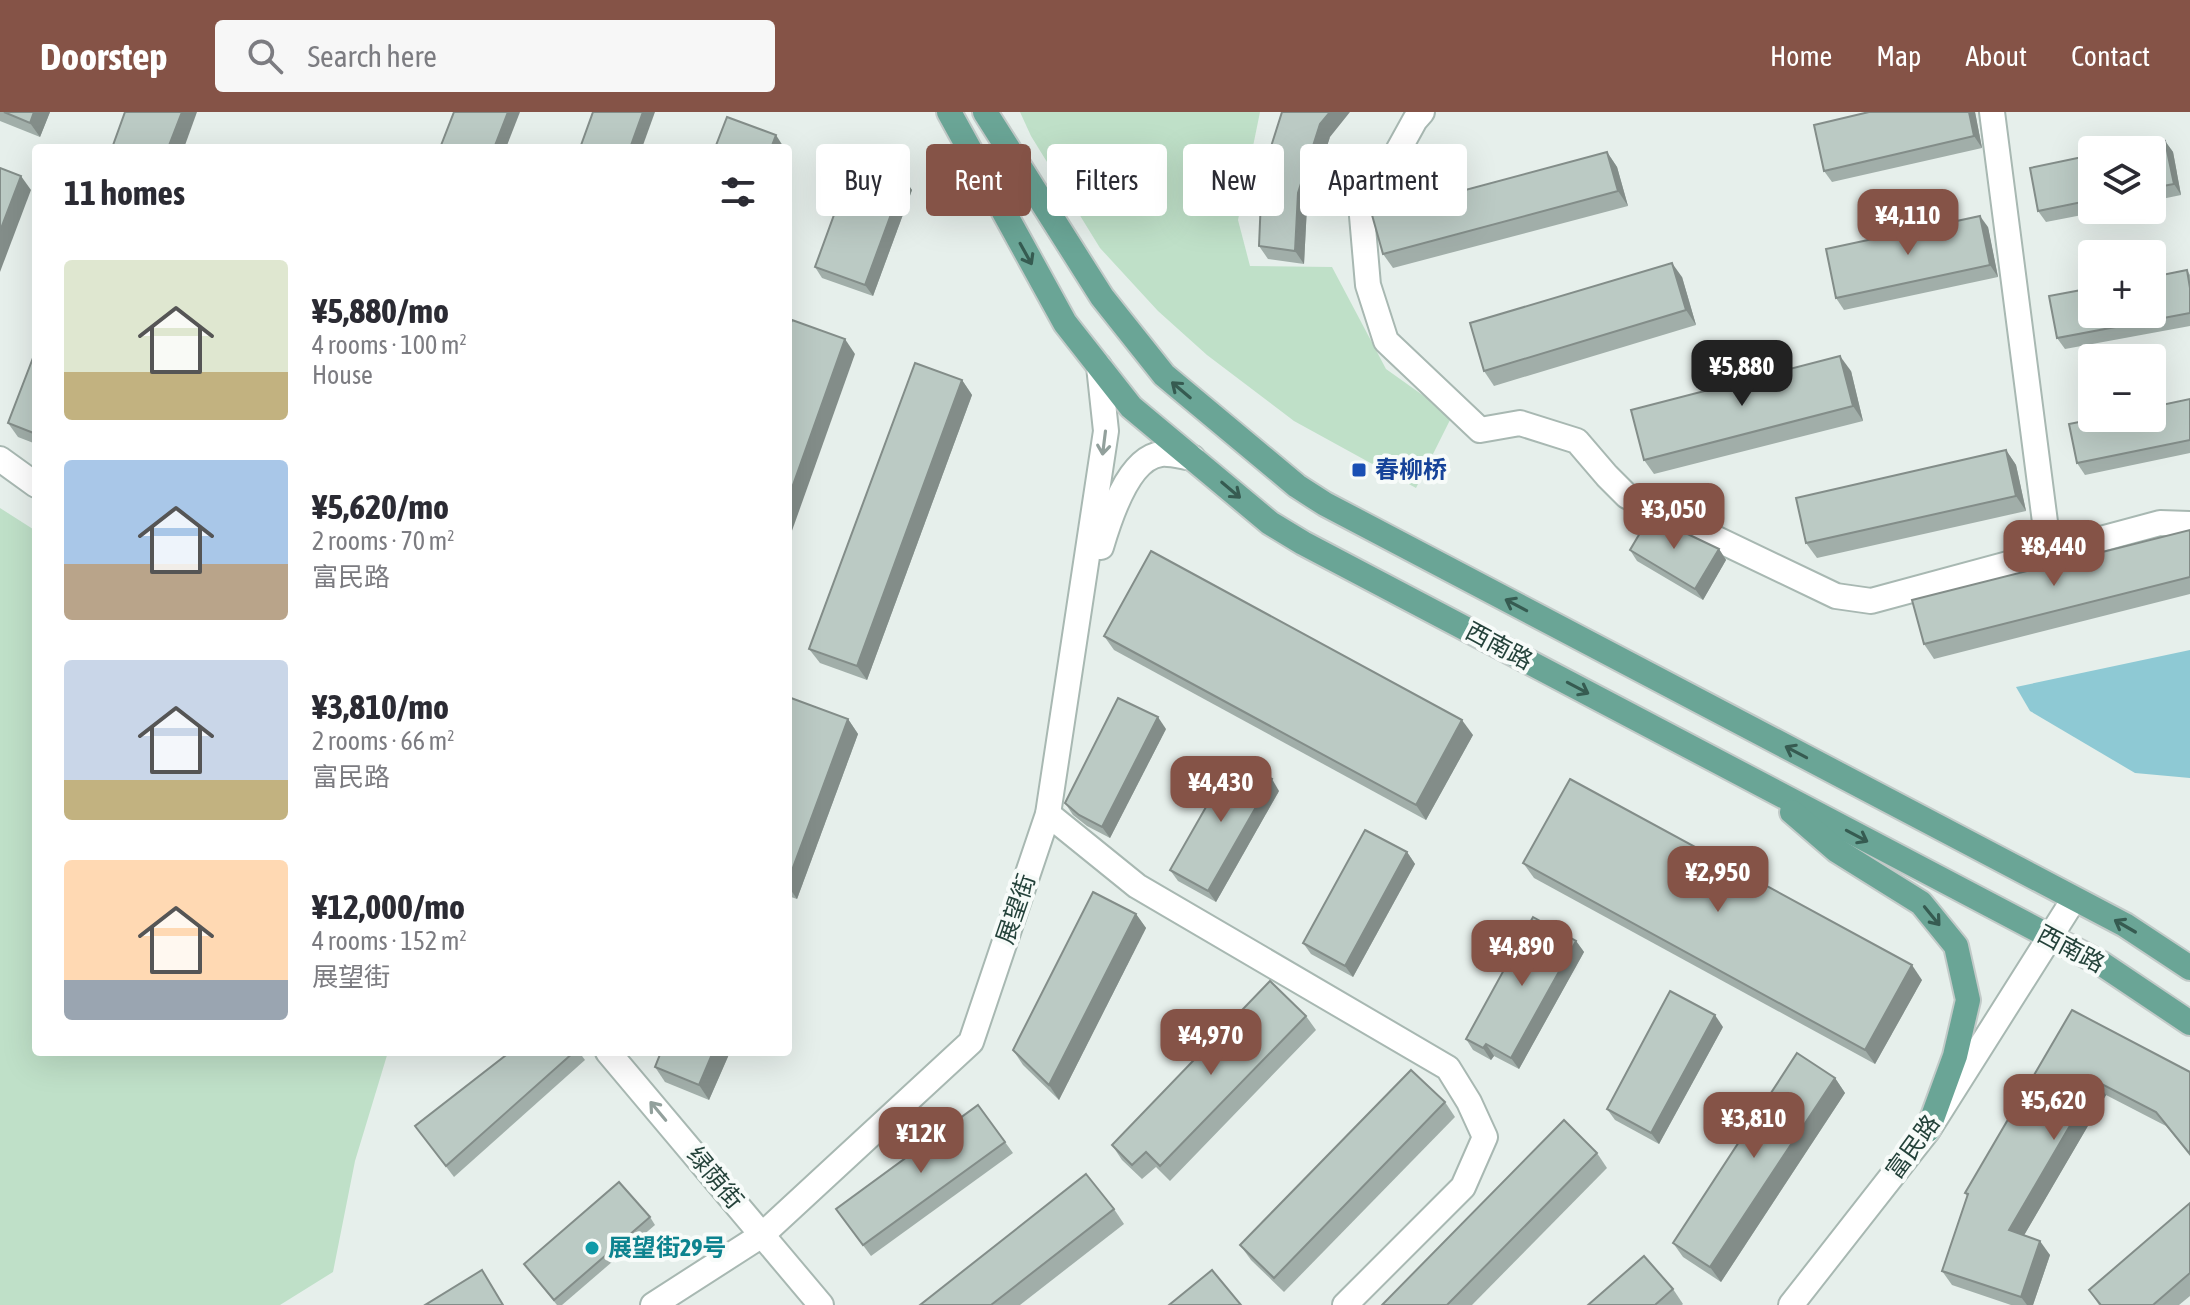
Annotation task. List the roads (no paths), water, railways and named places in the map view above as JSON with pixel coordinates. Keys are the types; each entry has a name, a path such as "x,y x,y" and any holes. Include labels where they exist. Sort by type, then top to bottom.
{"main road":[{"name":"西南路","path":"949,112 1065,323 1131,407 1270,523 2102,964 2190,1023"},
{"name":"西南路","path":"985,112 1102,297 1164,375 1297,486 2125,925 2190,968"},
{"path":"1760,784 1836,850 1921,903 1956,946 1968,1000 1955,1056 1928,1130"}],"street":[{"path":"1422,112 1362,216 1368,285 1386,341 1480,430 1520,423 1577,441 1627,496 1836,596 1871,601 2160,523 2190,524"},
{"path":"1992,112 2049,553"},
{"name":"展望街","path":"653,1305 762,1235 971,1042 1048,814 1106,431 1099,366"},
{"path":"1081,611 1108,524 1125,486 1141,464 1160,454 1193,458"},
{"path":"0,459 32,482"},
{"path":"1048,814 1137,886 1448,1068 1462,1090 1485,1137 1463,1187 1345,1305"},
{"name":"富民路","path":"1791,1305 1928,1130 2074,899"},
{"name":"绿荫街","path":"611,1056 821,1305"}],"water":[{"path":"2190,650 2190,778 2135,773 2030,711 2016,687"}],"place":[{"name":"春柳桥","path":"1359,470"},
{"name":"展望街29号","path":"592,1248"}]}
